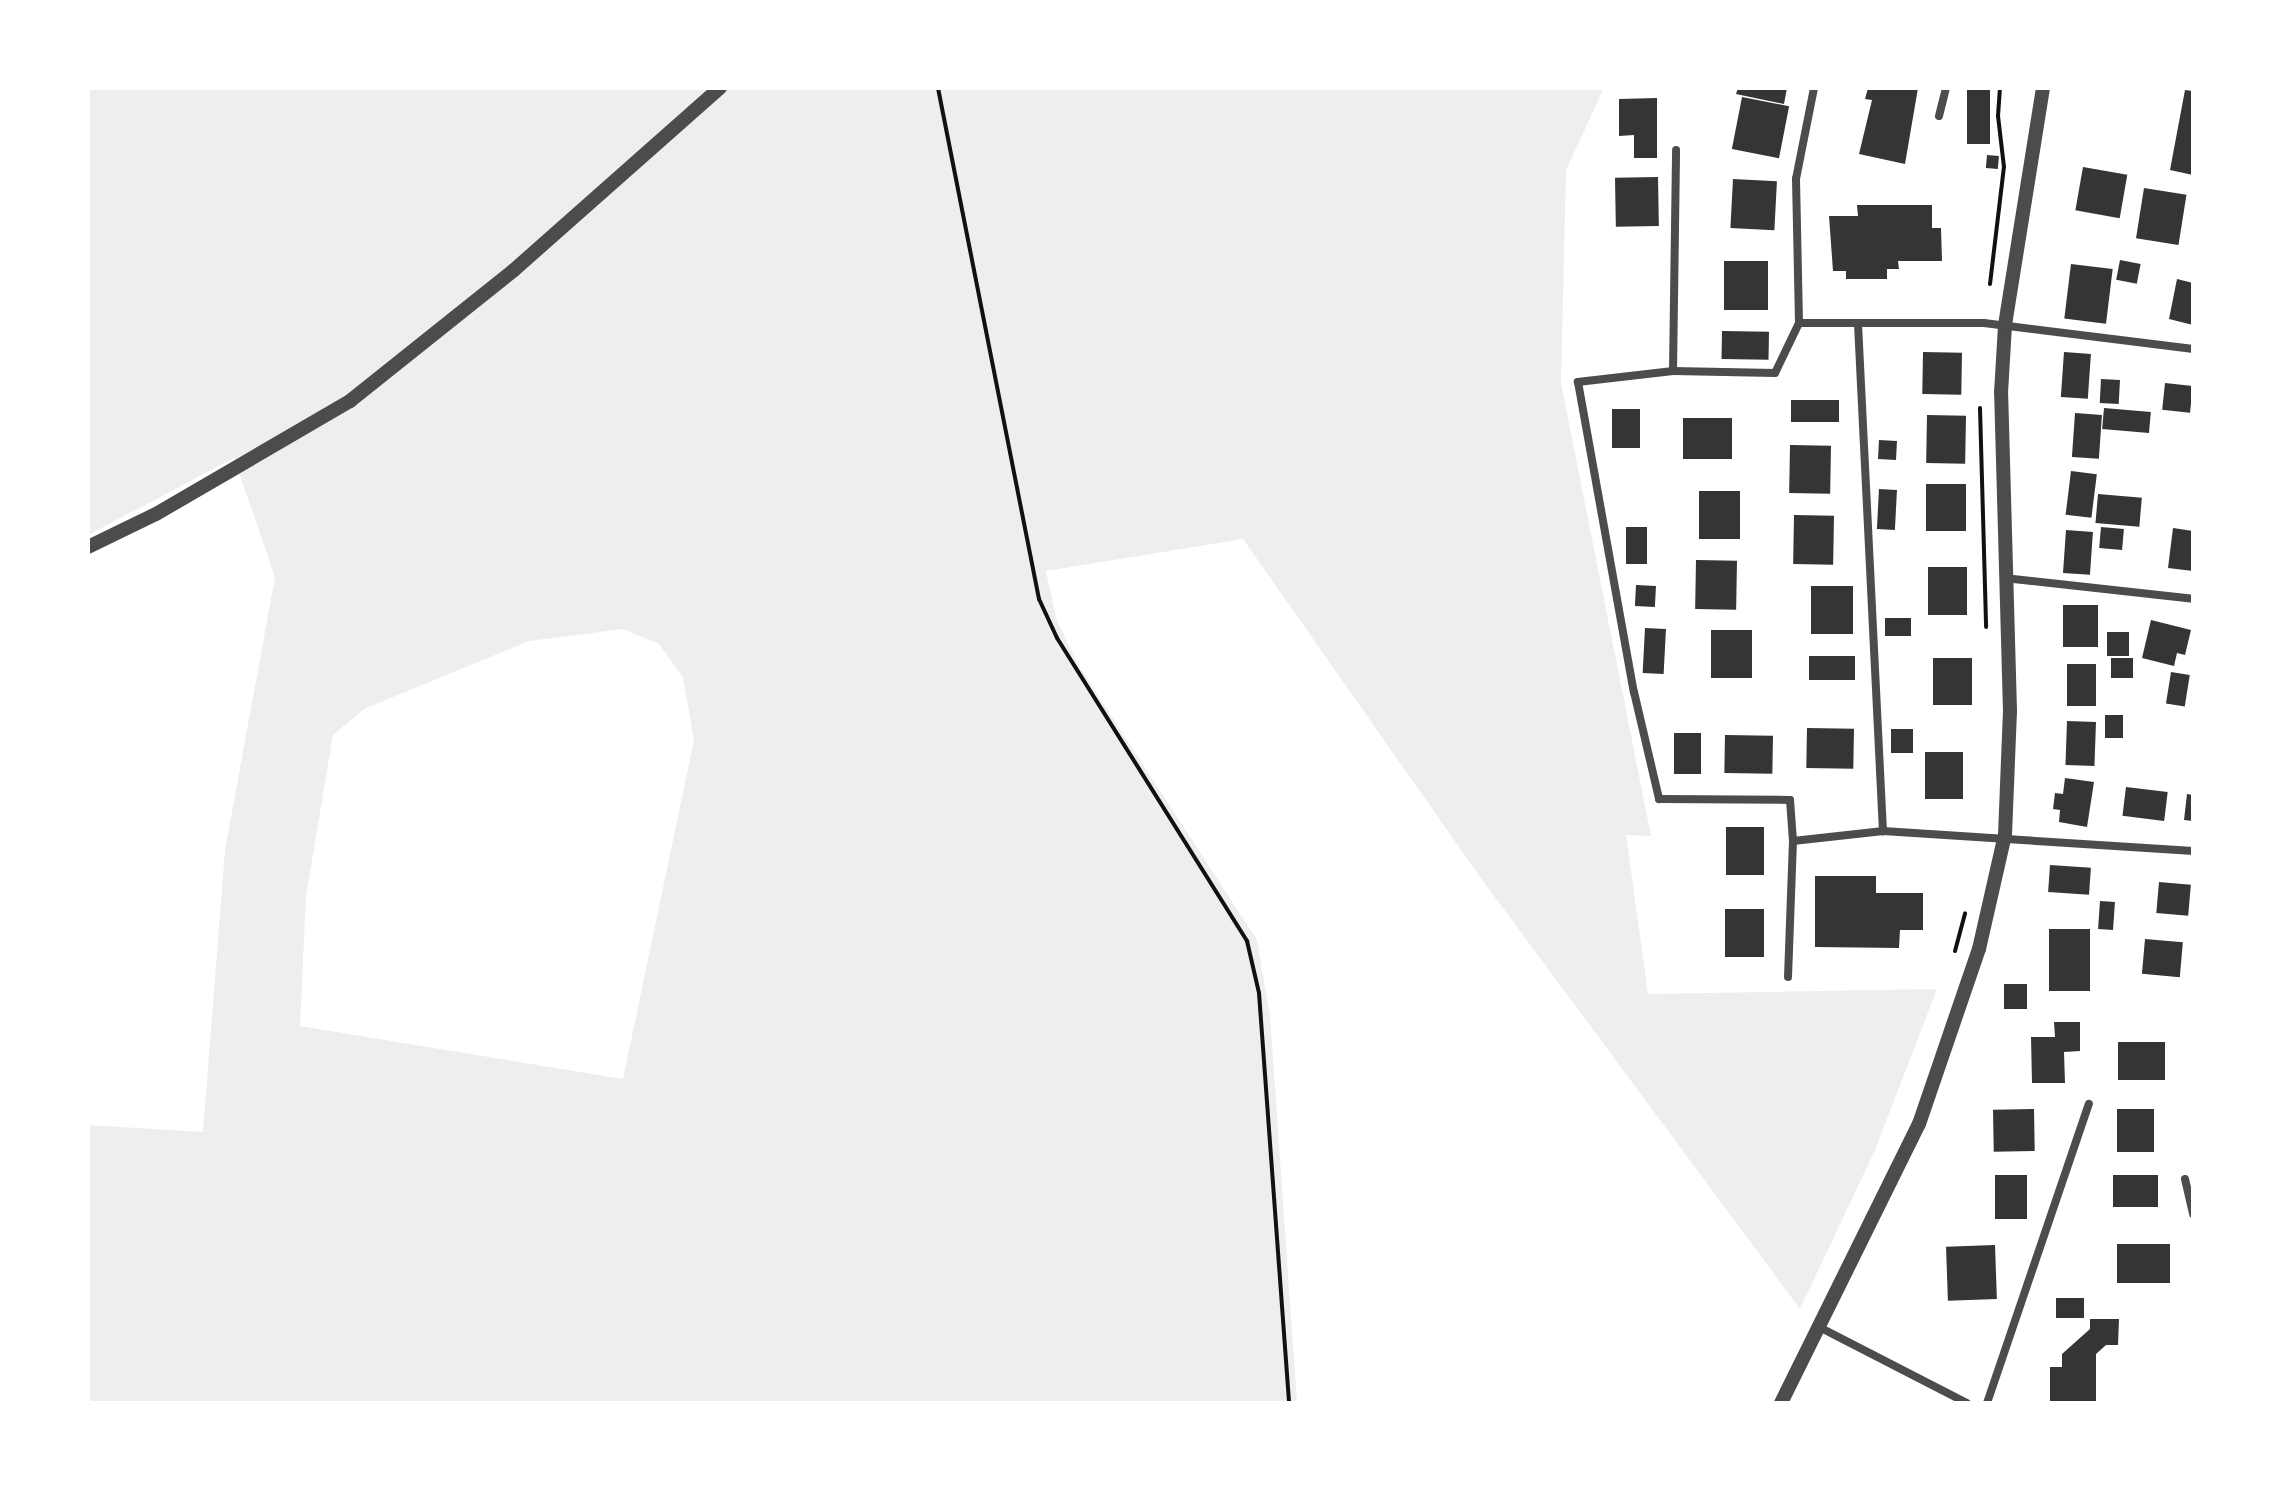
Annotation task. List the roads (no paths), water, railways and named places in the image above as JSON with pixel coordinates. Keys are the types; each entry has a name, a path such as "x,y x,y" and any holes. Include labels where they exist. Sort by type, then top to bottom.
{"street":[{"path":"88,547 156,514 350,401 514,270 720,88"},
{"path":"1788,977 1793,841 1790,800 1659,799 1634,692 1578,382 1673,371 1775,373 1799,323 1796,179 1814,88"},
{"path":"1939,116 1946,88"},
{"path":"1781,1403 1880,1209 1948,1047 2005,835 2010,724 2000,458 2005,325 2043,88"},
{"path":"1673,371 1676,150"},
{"path":"1799,323 2005,325 2193,349"},
{"path":"1858,324 1883,831"},
{"path":"2003,578 2193,599"},
{"path":"1793,841 1883,831 2005,835 2193,851"},
{"path":"1987,1403 2089,1104"},
{"path":"2185,1179 2193,1214"},
{"path":"1821,1328 1967,1403"}]}
